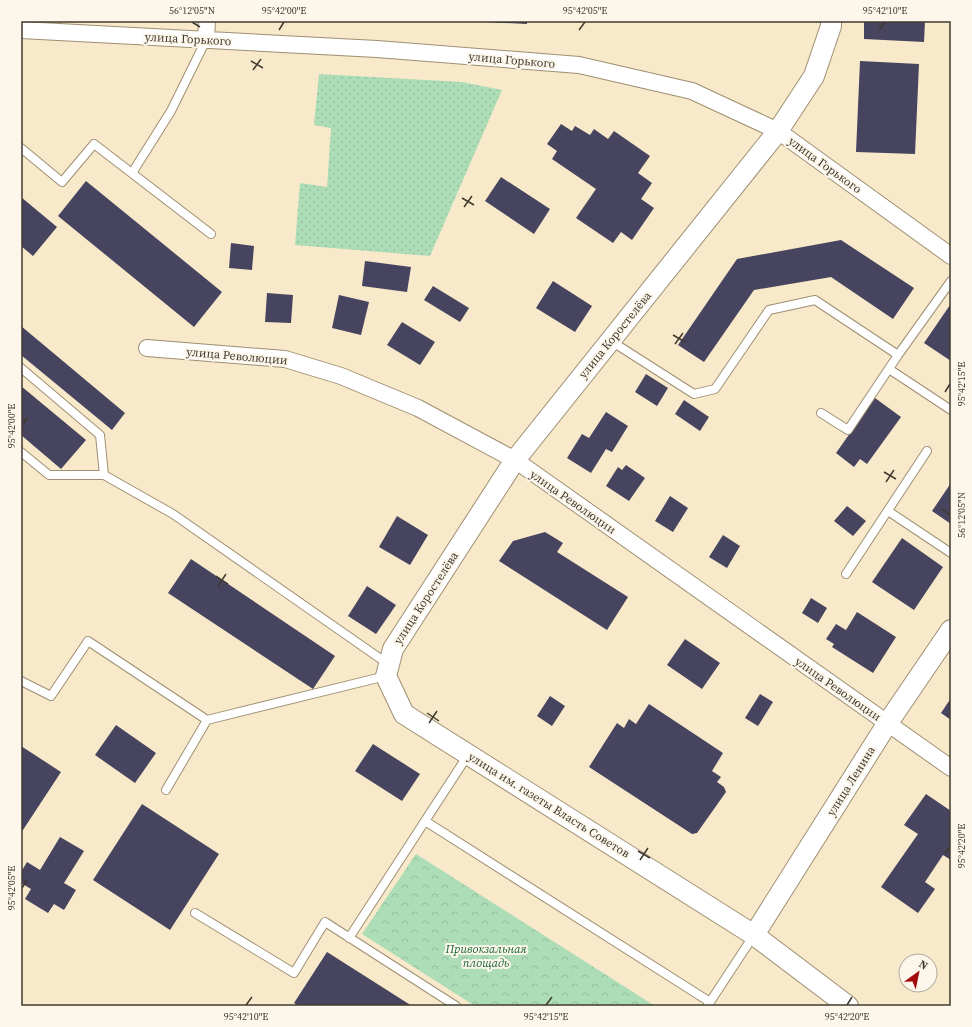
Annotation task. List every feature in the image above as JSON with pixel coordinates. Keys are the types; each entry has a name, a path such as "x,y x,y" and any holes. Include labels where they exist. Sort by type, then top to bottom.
{"street":[{"path":"206,40 207,21"},
{"name":"улица Коростелёва","path":"389,663 515,460 778,131 814,76 831,26 831,21"},
{"name":"улица Горького","path":"21,30 377,49 579,66 692,91 778,131 951,256"},
{"name":"улица Революции","path":"147,348 285,359 341,376 418,408 515,460 951,768"},
{"name":"улица Ленина","path":"754,935 887,724 951,630"},
{"name":"улица им. газеты Власть Советов","path":"389,663 404,714 754,935 848,1006"}],"lane":[{"path":"132,173 171,111 206,40"},
{"path":"21,148 62,182 94,144 211,234"},
{"path":"821,413 848,430 898,355 951,280"},
{"path":"611,340 694,394 715,389 769,310 815,300 898,355"},
{"path":"21,368 100,435 104,475"},
{"path":"889,369 951,410"},
{"path":"846,574 927,451"},
{"path":"21,452 49,475 104,475 173,514 389,663"},
{"path":"888,511 951,553"},
{"path":"21,681 50,696 88,641 207,720"},
{"path":"166,790 207,720 389,663"},
{"path":"349,938 469,754"},
{"path":"425,821 708,1004 754,935"},
{"path":"195,913 294,973 325,922 456,1006"}],"green space":[{"path":"319,74 462,82 502,90 430,256 295,245 300,183 327,187 331,128 314,125"},
{"name":"Привокзальная площадь","path":"416,854 655,1006 475,1006 362,934"}],"building":[{"path":"527,21 527,24 485,22"},
{"path":"864,21 925,21 924,42 864,39"},
{"path":"860,61 919,64 915,154 856,152"},
{"path":"561,124 572,131 575,126 590,135 594,129 608,139 614,131 650,156 638,173 652,183 641,199 654,208 632,240 621,232 613,243 576,218 596,189 552,159 557,151 547,144"},
{"path":"501,177 550,209 534,234 485,201"},
{"path":"86,181 222,292 194,327 58,216"},
{"path":"21,197 57,227 33,256 21,246"},
{"path":"841,240 914,288 893,319 831,277 754,290 704,362 678,345 737,259"},
{"path":"231,243 254,246 252,270 229,268"},
{"path":"365,261 411,267 407,292 362,286"},
{"path":"553,281 592,306 575,332 536,308"},
{"path":"433,286 469,308 460,322 424,300"},
{"path":"267,293 293,295 291,323 265,322"},
{"path":"339,295 369,302 361,335 332,328"},
{"path":"950,305 951,306 951,361 924,343"},
{"path":"402,322 435,342 420,365 387,345"},
{"path":"21,326 125,413 112,430 21,355"},
{"path":"646,374 668,388 657,406 635,392"},
{"path":"21,386 86,440 61,469 21,435"},
{"path":"875,398 901,417 867,464 860,459 854,467 836,453"},
{"path":"684,400 709,417 700,431 675,414"},
{"path":"606,412 628,426 612,452 606,449 591,473 567,458 582,434 589,438"},
{"path":"626,465 645,478 629,501 606,486 618,467 622,470"},
{"path":"951,483 951,524 932,511"},
{"path":"670,496 688,508 673,532 655,521"},
{"path":"847,506 866,521 853,536 834,521"},
{"path":"397,516 428,535 410,565 379,547"},
{"path":"545,532 563,543 557,552 628,597 607,630 499,561 513,541"},
{"path":"723,535 740,546 727,568 709,557"},
{"path":"902,538 943,567 914,610 872,582"},
{"path":"191,559 335,656 313,689 168,593"},
{"path":"367,586 396,605 376,634 348,616"},
{"path":"811,598 827,608 818,623 802,613"},
{"path":"857,612 896,637 873,673 832,647 834,644 826,639 836,624 846,630"},
{"path":"685,639 720,663 702,689 667,665"},
{"path":"760,694 773,702 758,726 745,718"},
{"path":"550,696 565,706 552,726 537,716"},
{"path":"951,698 951,720 941,713"},
{"path":"649,704 723,753 712,771 721,777 717,782 724,787 726,792 697,833 692,834 589,767 617,723 624,728 629,719 636,724"},
{"path":"116,725 156,753 135,783 95,755"},
{"path":"373,744 420,774 402,801 355,771"},
{"path":"21,746 61,772 21,833"},
{"path":"926,794 951,811 951,860 943,855 925,882 935,889 918,913 881,887 918,834 904,825"},
{"path":"142,804 219,854 170,930 93,880"},
{"path":"60,837 84,851 64,883 76,890 64,910 54,904 48,913 25,899 31,889 21,883 21,872 27,862 40,870"},
{"path":"327,952 412,1006 299,1006 294,1003"}]}
